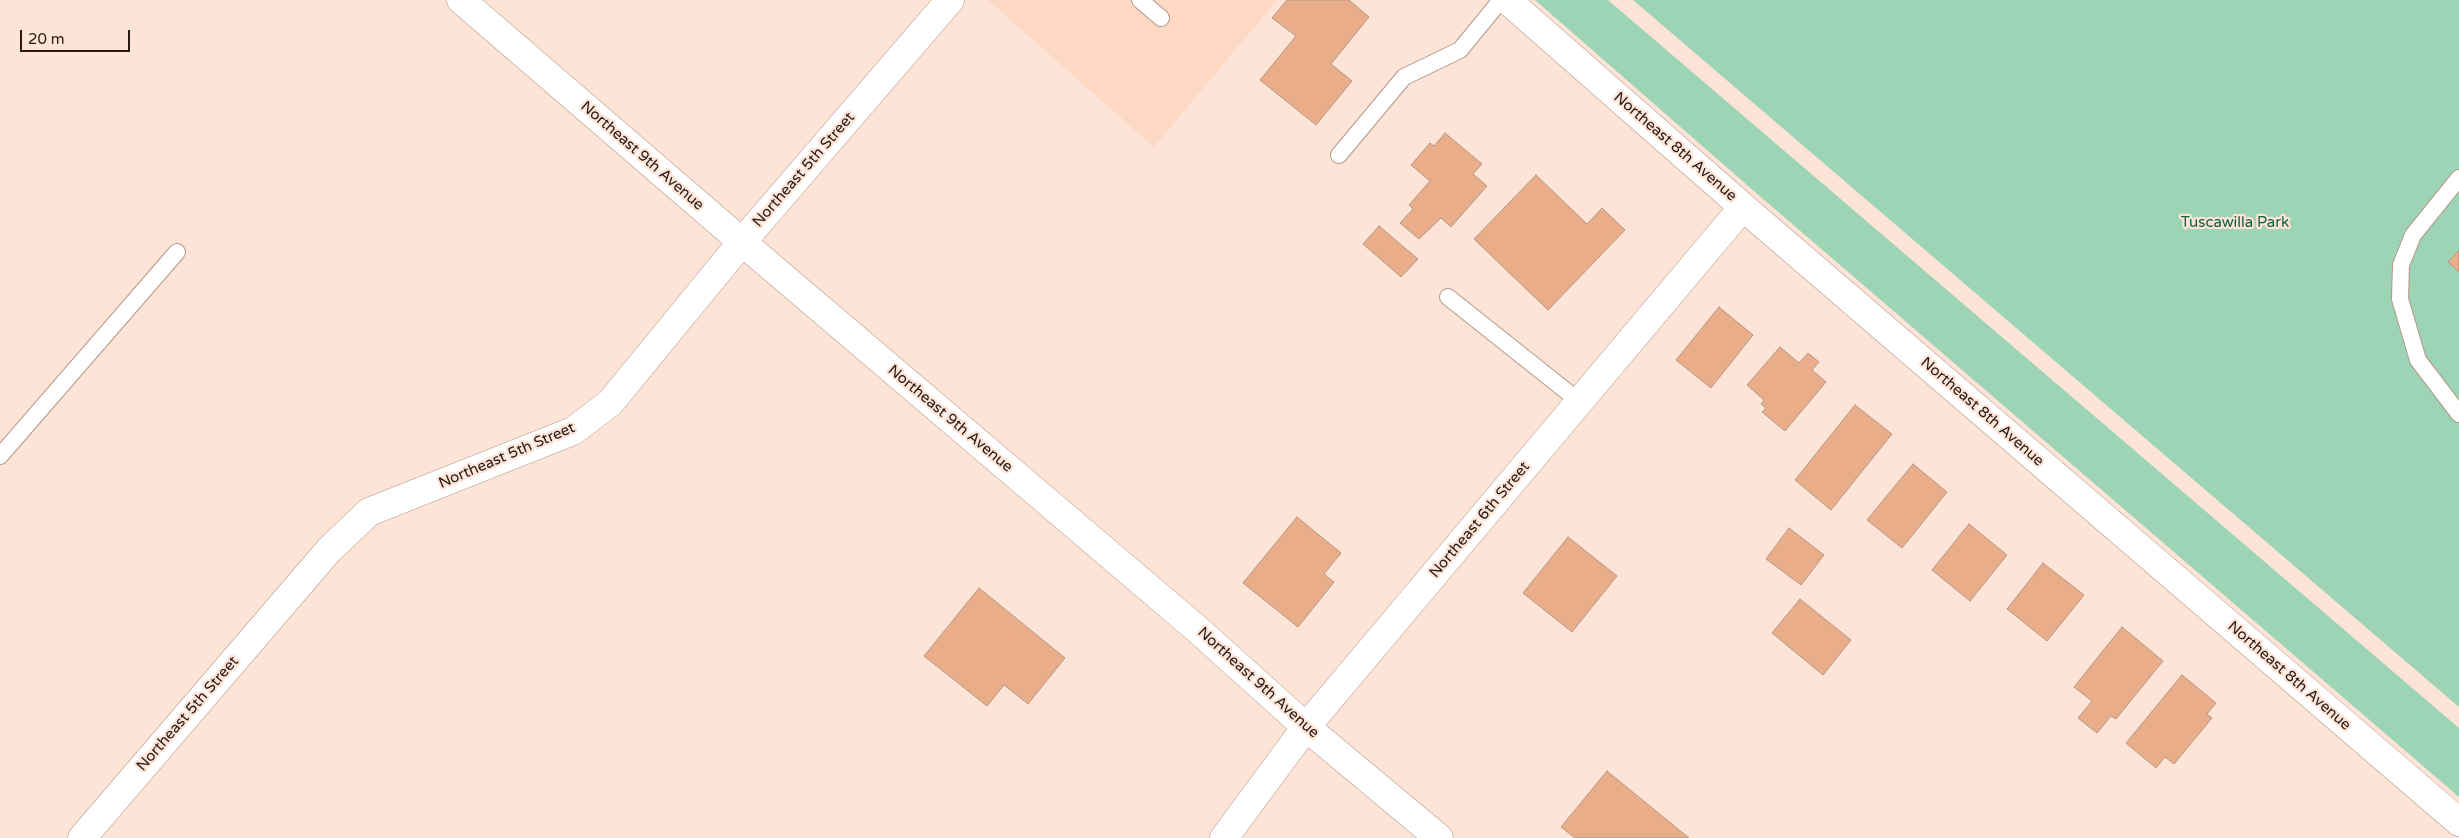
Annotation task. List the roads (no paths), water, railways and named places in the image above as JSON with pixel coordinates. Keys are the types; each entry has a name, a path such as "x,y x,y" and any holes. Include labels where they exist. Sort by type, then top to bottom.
{"street":[{"name":"Northeast 9th Avenue","path":"461,0 1197,629 1306,727 1439,838"},
{"name":"Northeast 5th Street","path":"82,838 329,550 369,512 573,431 610,403 742,242 950,0"},
{"name":"Northeast 8th Avenue","path":"1507,0 1743,207 2459,822"},
{"name":"Northeast 6th Street","path":"1224,838 1306,727 1743,207"}],"lane":[{"path":"1140,0 1161,18"},
{"path":"1339,155 1404,76 1460,50 1501,0"},
{"path":"2459,178 2413,235 2401,265 2400,299 2418,360 2459,414"},
{"path":"0,456 177,252"},
{"path":"1448,297 1580,402"}],"park label":[{"name":"Tuscawilla Park","path":"2235,223"}]}
